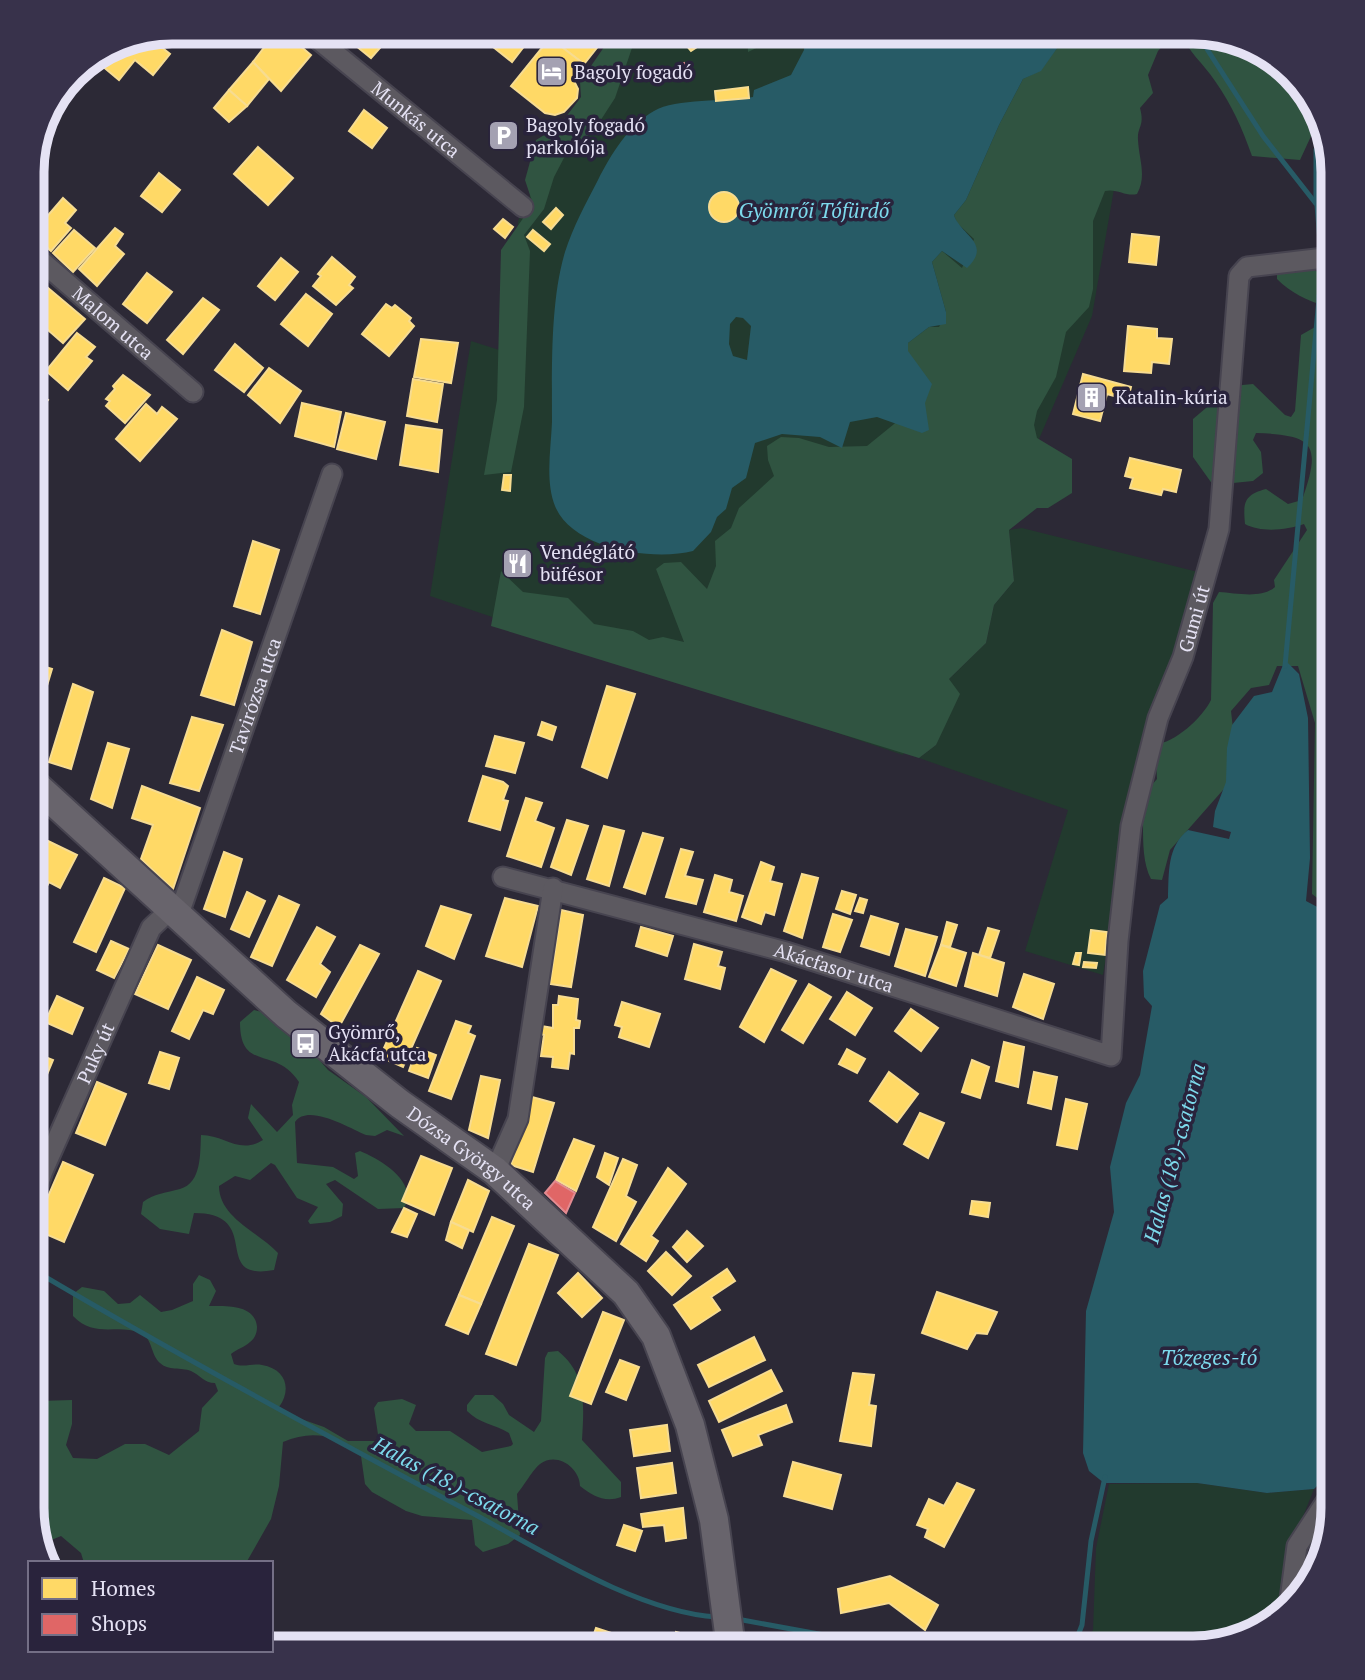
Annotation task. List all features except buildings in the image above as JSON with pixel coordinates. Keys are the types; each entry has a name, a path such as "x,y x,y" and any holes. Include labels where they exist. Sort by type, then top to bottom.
{"main road":[{"name":"Dózsa György utca","path":"44,793 286,1014 400,1104 495,1171 626,1293 656,1336 690,1425 714,1520 729,1636"}],"street":[{"name":"Munkás utca","path":"324,44 523,207"},
{"name":"Gumi út","path":"1111,1056 1118,941 1131,826 1158,718 1183,657 1219,529 1239,276 1247,267 1321,259"},
{"name":"Malom utca","path":"44,263 192,392"},
{"name":"Tavirózsa utca","path":"174,914 332,474"},
{"name":"Akácfasor utca","path":"503,877 553,888 786,952 1111,1056"},
{"path":"495,1171 518,1119 553,888"},
{"name":"Puky út","path":"44,1175 151,928 174,914"},
{"path":"1291,1592 1297,1546 1321,1510"}],"green space":[{"path":"606,44 633,44 615,98 595,129 565,156 554,177 544,209 524,235 530,251 524,407 511,472 484,475 497,400 501,250 533,204 525,180 536,140 559,126 581,97 580,82"},
{"path":"616,44 1143,44 1092,316 903,755 430,596 471,341 509,353 518,222 523,207 589,104"},
{"path":"748,44 765,44 748,52"},
{"path":"1060,44 1164,44 1158,51 1148,75 1153,93 1140,108 1140,187 1137,194 1133,195 1105,191 1093,221 1093,289 1089,307 1066,332 1056,377 1037,411 1034,425 1037,438 1072,459 1072,493 1048,508 1037,508 1009,530 1014,581 994,605 986,643 949,679 960,694 936,745 919,758 491,626 501,571 523,592 568,598 594,624 633,631 649,640 663,637 684,642 656,569 664,563 681,562 707,589 716,566 715,541 731,528 739,508 774,476 768,460 767,446 781,437 799,438 829,447 867,446 899,420 908,343 929,327 939,327 946,312 932,262 942,251 962,268 974,239 957,223 954,215 966,200 999,125 1023,79 1041,70"},
{"path":"1187,44 1218,46 1242,53 1264,65 1290,87 1314,130 1300,160 1252,156 1227,99"},
{"path":"1277,268 1315,270 1321,275 1321,305 1299,295 1277,279"},
{"path":"1321,324 1321,901 1312,894 1315,723 1298,666 1277,666 1269,685 1251,688 1231,711 1238,773 1170,850 1162,880 1151,879 1147,870 1142,796 1157,779 1155,744 1179,735 1202,714 1211,700 1213,603 1219,592 1256,594 1270,591 1275,587 1274,580 1307,530 1304,524 1282,529 1259,529 1245,524 1244,516 1246,500 1266,489 1288,504 1302,500 1311,466 1312,455 1308,446 1290,436 1256,433 1253,440 1261,452 1263,473 1253,481 1213,485 1193,457 1193,419 1232,386 1253,384 1285,415 1291,417 1295,411 1301,335"},
{"path":"1022,528 1206,574 1126,829 1103,975 1025,951 1068,810 919,758 936,745 949,679 986,643 994,605 1014,581 1009,530"},
{"path":"254,1010 266,1013 310,1049 328,1070 366,1097 404,1136 387,1130 375,1136 366,1135 319,1116 301,1117 295,1122 297,1163 333,1167 354,1179 358,1176 355,1153 360,1151 395,1173 406,1189 407,1198 404,1208 378,1209 335,1180 326,1184 343,1204 342,1216 330,1222 310,1224 308,1221 318,1207 297,1198 275,1165 271,1163 250,1180 235,1176 219,1186 226,1207 242,1224 278,1253 274,1270 255,1271 244,1266 233,1234 227,1224 215,1216 194,1213 189,1234 160,1229 141,1214 143,1202 147,1199 180,1189 192,1181 200,1158 201,1135 247,1146 263,1140 248,1118 251,1104 277,1132 293,1115 292,1105 299,1082 280,1064 252,1054 242,1038 240,1022"},
{"path":"199,1275 210,1280 216,1291 209,1306 239,1308 255,1319 257,1327 253,1339 231,1354 234,1364 262,1365 281,1375 286,1387 279,1407 281,1412 324,1427 348,1441 379,1441 374,1408 378,1402 402,1399 416,1405 409,1424 416,1431 450,1431 482,1452 511,1446 513,1444 509,1433 477,1419 467,1411 467,1405 475,1395 493,1395 503,1404 509,1415 534,1432 541,1421 545,1358 548,1352 558,1351 574,1370 582,1391 582,1440 621,1482 621,1497 604,1499 594,1495 580,1486 576,1473 566,1463 547,1460 538,1466 517,1494 520,1535 508,1544 483,1552 475,1545 472,1520 422,1516 406,1511 372,1492 365,1484 361,1456 352,1449 324,1436 304,1436 283,1442 279,1486 271,1519 247,1561 83,1561 81,1553 61,1536 49,1542 46,1533 44,1401 72,1400 72,1424 66,1445 73,1458 97,1459 125,1444 145,1444 169,1455 199,1431 202,1408 218,1391 215,1383 191,1371 163,1365 147,1339 140,1333 123,1329 98,1329 81,1323 73,1316 73,1294 82,1287 104,1291 118,1304 130,1303 140,1295 161,1312 193,1301 193,1284"},
{"path":"1197,1483 1267,1493 1314,1489 1292,1544 1284,1599 1264,1615 1227,1632 1194,1636 1090,1636 1093,1630 1096,1548 1109,1484"}],"water":[{"name":"Gyömrői Tófürdő","path":"804,44 1060,44 1041,71 1023,79 999,125 966,200 954,215 976,246 974,259 967,268 942,251 932,262 946,312 946,324 929,327 908,343 908,351 932,384 925,403 929,430 922,433 877,417 850,422 842,448 820,437 782,434 755,443 746,478 732,488 726,509 717,517 711,532 693,551 677,554 637,553 596,542 564,521 555,506 550,486 554,314 560,272 572,233 615,150 645,117 675,104 753,97 754,90 791,75","holes":["736,317 743,318 751,326 747,360 733,356 729,344 730,324"]},
{"name":"Tőzeges-tó","path":"1285,660 1299,674 1308,718 1310,858 1306,901 1321,909 1321,1482 1314,1489 1267,1493 1197,1483 1104,1483 1089,1471 1083,1453 1086,1311 1114,1212 1110,1167 1126,1103 1140,1075 1152,1006 1144,997 1143,971 1160,905 1168,898 1170,861 1176,844 1188,830 1229,839 1231,832 1213,827 1215,811 1226,782 1227,748 1232,725 1254,696 1272,692"}],"waterway":[{"path":"1204,44 1263,136 1317,205 1321,254"},
{"path":"1316,203 1318,144"},
{"path":"1285,666 1321,277"},
{"name":"Halas (18.)-csatorna","path":"44,1276 252,1394 560,1562 655,1604 687,1613 717,1617"},
{"name":"Halas (18.)-csatorna","path":"1078,1636 1082,1625 1091,1541 1105,1477"},
{"name":"Halas (18.)-csatorna","path":"737,1619 830,1636"}],"place":[{"name":"Bagoly fogadó","path":"551,72"},
{"name":"Bagoly fogadó parkolója","path":"503,136"},
{"name":"Katalin-kúria","path":"1092,397"},
{"name":"Vendéglátó büfésor","path":"517,563"},
{"name":"Gyömrő, Akácfa utca","path":"305,1043"}]}
